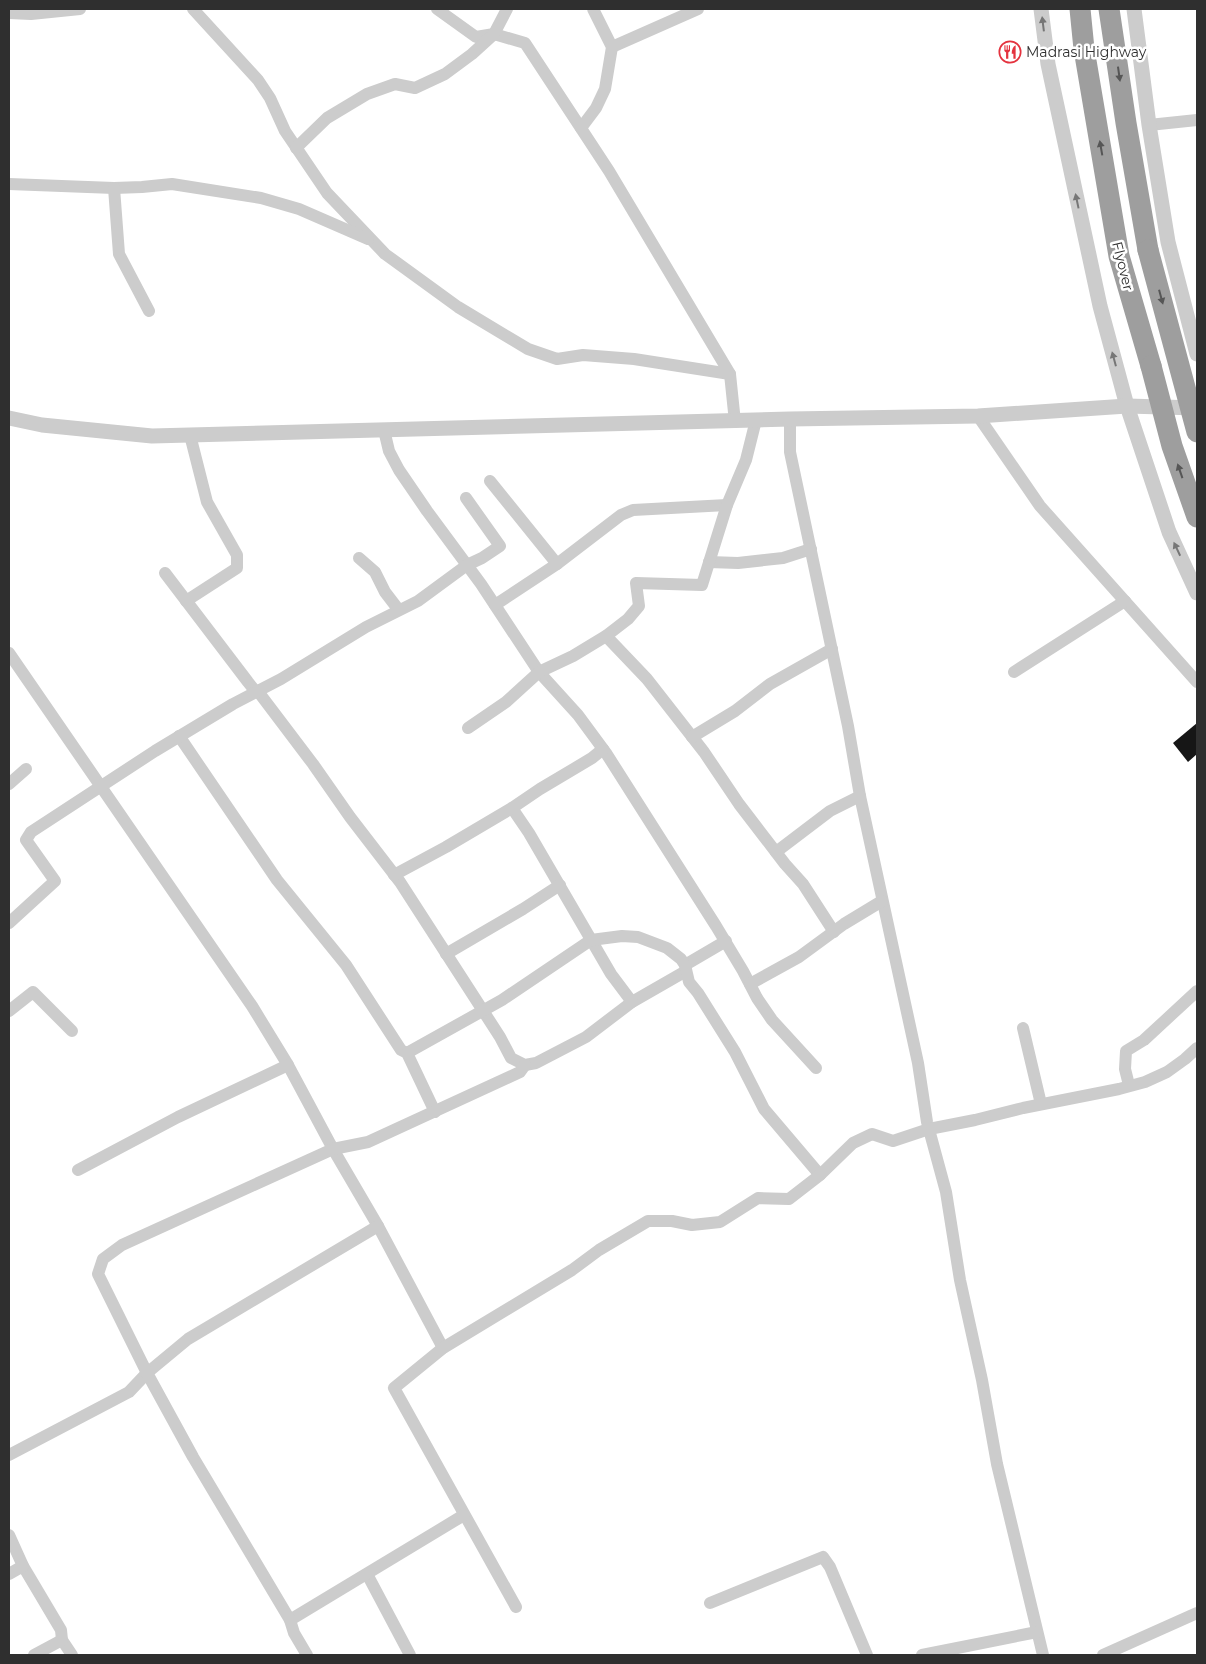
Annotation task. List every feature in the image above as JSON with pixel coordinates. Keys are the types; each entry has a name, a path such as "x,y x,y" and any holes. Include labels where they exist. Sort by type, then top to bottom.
{"highway":[{"name":"Flyover","path":"1080,9 1084,48 1119,256 1172,446 1197,517"},
{"name":"Flyover","path":"1109,9 1148,250 1197,432"}],"street":[{"path":"9,13 31,14 80,9"},
{"path":"193,9 258,80 270,98 285,131 327,193 385,254 458,306 528,349 557,359 583,355 634,359 730,374"},
{"path":"438,9 476,37 494,34 526,43 609,170 730,374 735,422"},
{"path":"296,148 327,118 367,94 395,84 415,88 445,74 494,34 507,9"},
{"path":"580,128 596,108 605,90 612,47 593,9"},
{"path":"612,47 698,9"},
{"path":"1041,9 1048,64 1100,306 1127,406 1168,532 1197,593"},
{"path":"1134,9 1149,125 1168,242 1197,354"},
{"path":"1149,125 1197,120"},
{"path":"9,184 114,188 172,184 261,198 299,209 372,241"},
{"path":"114,188 119,254 149,311"},
{"path":"9,418 42,425 152,436 735,422 790,419 978,416 1127,406 1197,408"},
{"path":"978,416 1040,506 1197,682"},
{"path":"790,419 790,452 848,726 860,796 914,1044 928,1129 946,1192 960,1280 982,1380 997,1464 1043,1655"},
{"path":"468,728 506,702 540,672 573,656 606,636 628,619 639,606 636,583 702,585 727,505 746,460 756,420"},
{"path":"384,430 389,451 399,470 540,672 578,715 603,749 726,941 757,998 772,1020 816,1068"},
{"path":"186,601 238,568 237,555 207,502 190,435"},
{"path":"490,481 557,564"},
{"path":"9,923 55,881 26,840 31,832 179,736 281,679 339,643 418,601 467,565 500,546 466,498"},
{"path":"495,605 557,564 622,515 633,510 727,505"},
{"path":"709,562 738,563 783,558 811,549"},
{"path":"360,558 375,572 385,592 398,610"},
{"path":"165,573 256,692 260,694 293,736 350,818 394,874 483,1010 511,1058 524,1065 536,1063 586,1037 632,1002 726,941"},
{"path":"1014,672 1125,602"},
{"path":"606,636 647,679 704,752 739,804 803,884 834,932"},
{"path":"692,737 735,712 770,684 832,649"},
{"path":"9,653 252,1006 288,1065 333,1149 378,1226 443,1348"},
{"path":"179,736 277,880 346,965 401,1050 407,1053 435,1112"},
{"path":"394,874 446,847 512,808 592,758 603,749"},
{"path":"9,784 26,769"},
{"path":"776,852 830,811 860,796"},
{"path":"512,808 560,885 610,974 632,1002"},
{"path":"446,954 560,885"},
{"path":"750,984 799,957 882,901"},
{"path":"407,1053 502,1000 591,940 622,936 638,937 667,948 681,959 686,968 689,982 735,1052 764,1109 820,1175"},
{"path":"1129,1085 1125,1069 1126,1051 1144,1040 1197,991"},
{"path":"9,1011 34,992 72,1030"},
{"path":"1023,1028 1041,1104"},
{"path":"516,1607 394,1388 443,1348 572,1270 599,1250 648,1221 672,1220 692,1225 720,1222 758,1198 789,1199 820,1175 853,1143 872,1134 894,1141 928,1129 1119,1089 1144,1082 1167,1072 1197,1048"},
{"path":"78,1170 178,1117 288,1065"},
{"path":"307,1655 294,1633 290,1620 193,1457 147,1373 98,1274 102,1259 122,1245 333,1149 368,1142 435,1112 520,1072 524,1065"},
{"path":"9,1455 129,1392 147,1373 188,1339 378,1226"},
{"path":"290,1620 464,1515"},
{"path":"9,1535 23,1566 61,1630 62,1640 72,1655"},
{"path":"710,1603 823,1557 830,1567 867,1655"},
{"path":"9,1574 23,1566"},
{"path":"367,1574 410,1655"},
{"path":"1103,1655 1197,1613"},
{"path":"922,1655 1037,1632"},
{"path":"34,1655 62,1640"}],"building":[{"path":"1197,723 1197,754 1188,762 1173,743"}],"place":[{"name":"Madrasi Highway","path":"1010,52"}]}
